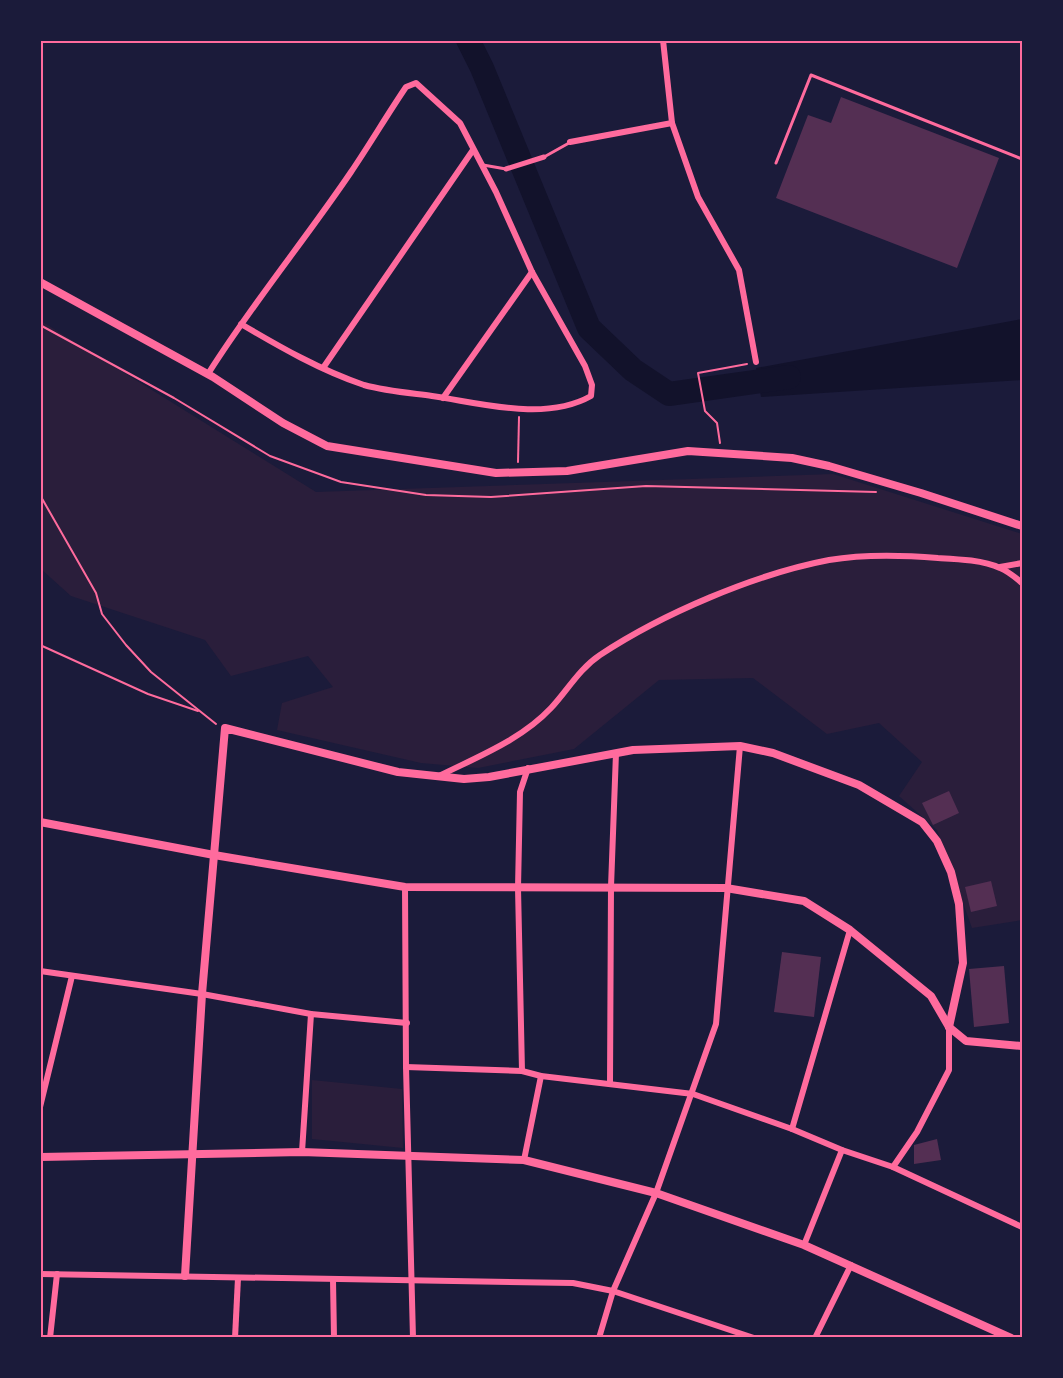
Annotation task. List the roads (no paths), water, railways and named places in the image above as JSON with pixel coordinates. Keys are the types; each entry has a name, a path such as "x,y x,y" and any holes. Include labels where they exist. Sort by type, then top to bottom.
{"street":[{"path":"663,40 672,123 698,197 739,270 756,362"},
{"path":"208,374 241,324 351,172 406,87 416,83 460,123 532,272 585,366 592,385 591,396 582,401 552,408 520,408 366,385 323,368 241,324"},
{"path":"570,142 672,123"},
{"path":"323,368 472,150"},
{"path":"506,170 544,157"},
{"path":"443,398 532,272"},
{"path":"40,282 208,374 283,423 327,446 496,473 567,471 688,451 742,453 829,466 1023,526"},
{"path":"438,777 524,732 551,709 572,682 597,657 629,636 713,596 789,569 851,558 917,556 1000,567 1023,562"},
{"path":"1000,567 1023,583"},
{"path":"185,1276 190,1154 225,728 398,772 464,779 489,777 616,753 740,746 773,753 860,784 922,822 938,841 951,872 959,904 963,963 949,1027 949,1070 917,1132 892,1167"},
{"path":"599,1338 613,1291 656,1193 716,1024 740,746"},
{"path":"610,1084 611,886 616,753"},
{"path":"522,1071 518,888 520,792 528,768"},
{"path":"40,822 214,855 405,887 726,888 804,901 850,930 931,996 949,1027 966,1041 1023,1046"},
{"path":"405,887 406,1067 413,1338"},
{"path":"792,1129 850,930"},
{"path":"40,971 202,994 311,1014 407,1023"},
{"path":"40,1107 72,976"},
{"path":"302,1152 311,1014"},
{"path":"406,1067 522,1071 542,1076 693,1094 892,1167 1023,1227"},
{"path":"524,1160 542,1076"},
{"path":"804,1245 842,1150"},
{"path":"40,1157 302,1152 408,1154 524,1160 656,1193 804,1245 851,1264 1011,1338"},
{"path":"815,1338 851,1264"},
{"path":"40,1274 573,1283 613,1291 734,1334 754,1338"},
{"path":"50,1338 57,1274"},
{"path":"235,1338 238,1278"},
{"path":"333,1280 334,1338"}],"lane":[{"path":"776,163 812,75 1023,159"},
{"path":"544,157 570,142"},
{"path":"481,165 506,170"}],"waterway":[{"path":"468,40 482,68 589,328 633,370 669,394 789,377"}]}
